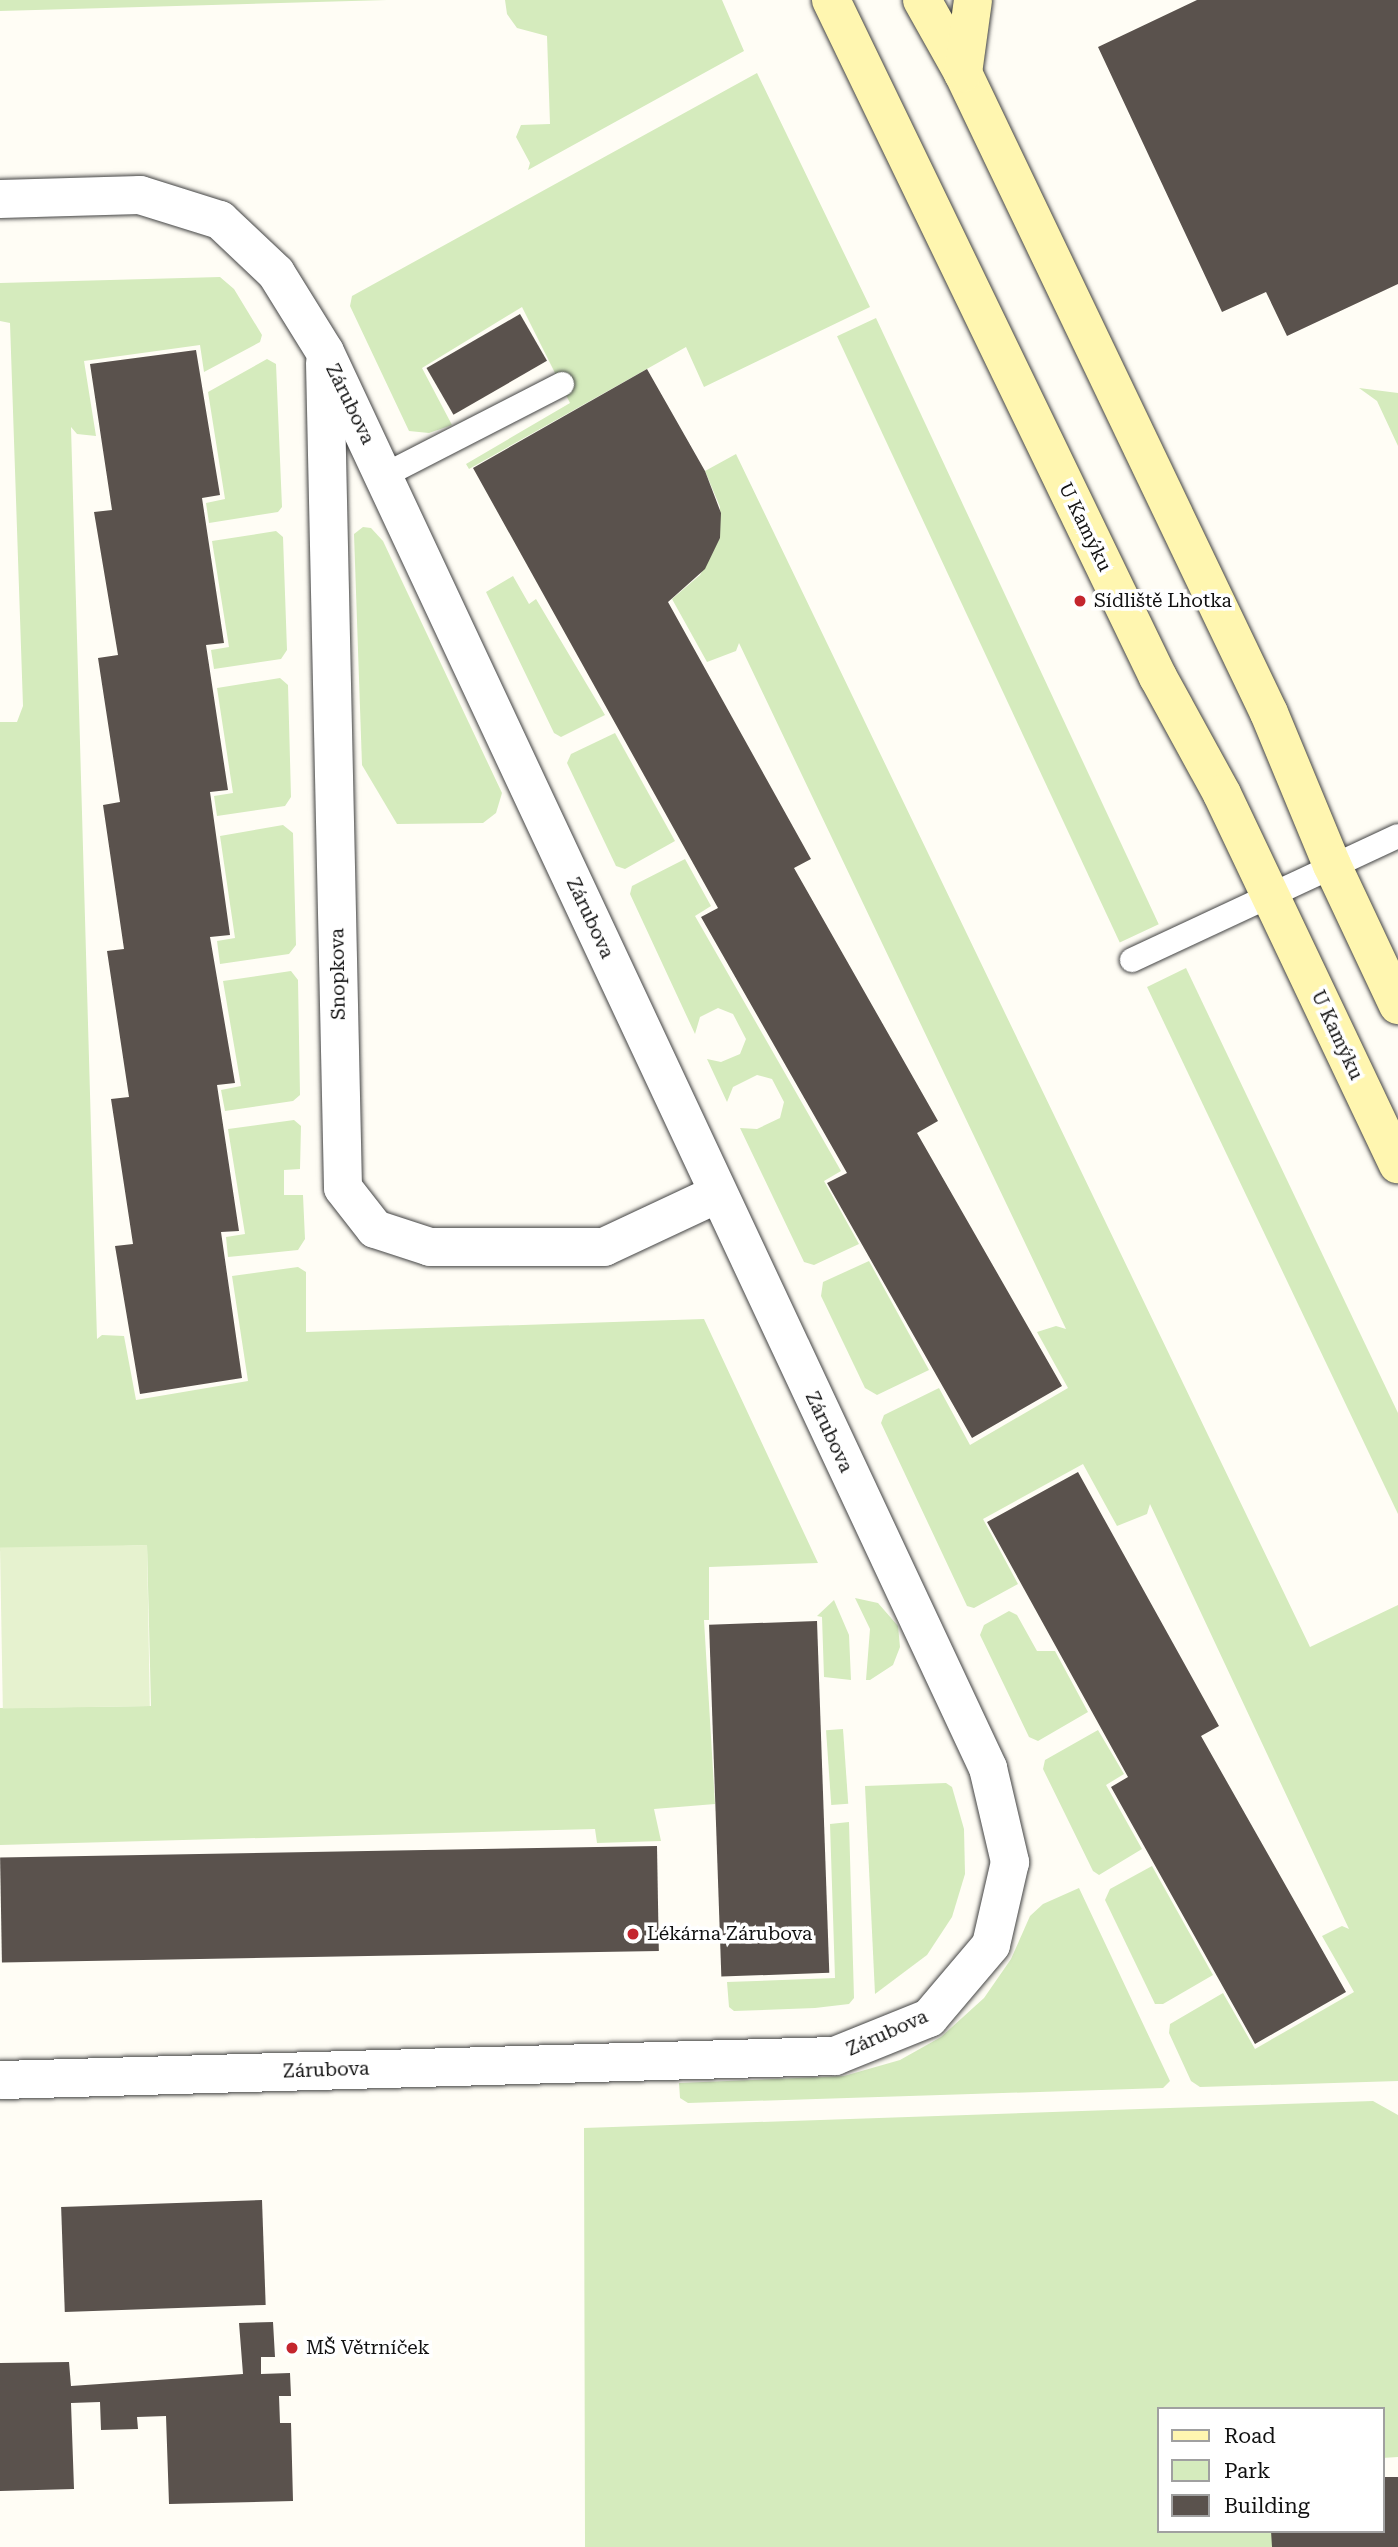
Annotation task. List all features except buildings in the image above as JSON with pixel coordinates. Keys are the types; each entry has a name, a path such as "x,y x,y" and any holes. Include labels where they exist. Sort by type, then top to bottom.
{"street":[{"name":"U Kamýku","path":"831,0 1158,677 1270,894 1398,1164"},
{"path":"922,0 963,73 1269,713 1332,865 1398,1005"},
{"path":"963,73 973,0"},
{"name":"Zárubova","path":"0,199 140,195 220,220 276,273 325,352 385,475 716,1194 988,1768 1010,1862 990,1945 929,2018 835,2056 0,2080"},
{"name":"Snopkova","path":"325,352 343,1188 375,1229 430,1247 604,1247 716,1194"}],"lane":[{"path":"385,475 562,384"},
{"path":"1132,960 1398,836"}],"green space":[{"path":"0,0 387,0 0,11"},
{"path":"505,0 722,0 744,51 528,170 530,163 516,137 521,125 550,124 547,36 517,28 507,14"},
{"path":"757,73 870,307 704,387 686,347 469,469 466,464 570,403 522,307 422,368 452,425 429,433 409,431 350,306 352,296"},
{"path":"220,277 234,289 262,335 260,342 204,372 200,345 84,361 96,436 77,434 71,427 97,1339 102,1335 124,1336 136,1400 248,1381 232,1276 298,1267 306,1272 306,1332 704,1319 818,1563 709,1567 709,1620 704,1620 715,1804 654,1809 661,1841 597,1843 595,1829 0,1845 0,1708 151,1706 147,1545 0,1551 0,722 17,722 23,706 10,323 0,321 0,283"},
{"path":"876,318 1159,924 1120,942 837,336"},
{"path":"267,359 276,364 282,507 278,512 209,523 206,503 225,499 208,392"},
{"path":"1359,388 1398,393 1398,446 1377,401"},
{"path":"736,454 1310,1647 1398,1605 1398,2081 1200,2087 1191,2081 1169,2033 1170,2024 1223,1993 1255,2049 1354,1992 1322,1936 1342,1926 1349,1929 1150,1504 1147,1514 1117,1526 1083,1464 983,1519 1018,1584 974,1608 967,1606 881,1423 884,1415 939,1388 970,1445 1068,1388 1037,1332 1056,1326 1066,1329 739,643 736,651 707,662 672,599 700,575 720,538 720,507 705,471"},
{"path":"363,527 371,528 383,541 502,793 496,813 483,823 397,824 362,765 354,534"},
{"path":"276,531 283,537 287,650 281,659 214,669 211,650 229,647 212,541"},
{"path":"513,576 529,604 536,599 605,715 561,737 554,733 486,592"},
{"path":"280,678 288,685 291,797 285,806 217,816 214,796 233,793 217,688"},
{"path":"615,733 675,841 625,869 616,866 567,763 571,754"},
{"path":"283,825 293,833 296,945 289,954 220,964 217,941 235,938 220,836"},
{"path":"685,859 711,906 695,916 841,1171 824,1181 859,1244 814,1265 804,1262 740,1128 757,1129 780,1118 784,1102 772,1079 757,1075 733,1087 727,1102 707,1059 721,1062 740,1054 746,1039 733,1014 718,1008 700,1017 695,1034 630,894 632,886"},
{"path":"1186,968 1398,1413 1398,1514 1147,987"},
{"path":"291,971 298,980 300,1095 293,1101 225,1111 221,1090 241,1086 223,981"},
{"path":"294,1120 301,1126 300,1169 284,1170 284,1195 303,1195 305,1239 298,1250 228,1257 226,1237 245,1234 228,1129"},
{"path":"869,1261 929,1370 877,1395 865,1388 821,1296 823,1282"},
{"path":"147,1545 150,1706 3,1709 0,1548"},
{"path":"855,1598 878,1603 898,1626 900,1647 893,1665 870,1680 866,1680 870,1629"},
{"path":"834,1600 849,1635 851,1680 824,1677 822,1617 817,1616"},
{"path":"1009,1611 1017,1615 1037,1651 1055,1651 1088,1712 1038,1741 1029,1737 980,1635 984,1625"},
{"path":"843,1729 848,1804 831,1805 826,1730"},
{"path":"1098,1730 1124,1774 1106,1785 1142,1849 1099,1875 1093,1871 1043,1769 1045,1760"},
{"path":"946,1783 952,1787 964,1829 965,1874 952,1917 927,1955 875,1994 865,1786"},
{"path":"849,1822 854,1998 849,2004 815,2008 734,2011 729,2007 727,1982 835,1978 830,1824"},
{"path":"1152,1866 1213,1975 1163,2004 1155,2004 1105,1900 1110,1889"},
{"path":"1079,1888 1170,2081 1163,2088 688,2103 680,2098 679,2083 844,2076 900,2060 941,2037 984,1998 1011,1959 1030,1916 1043,1904"},
{"path":"1373,2101 1398,2115 1398,2457 1384,2458 1384,2407 1156,2407 1156,2533 1272,2533 1272,2547 585,2547 584,2128"}],"place":[{"name":"Sídliště Lhotka","path":"1080,601"},
{"name":"Lékárna Zárubova","path":"633,1934"},
{"name":"MŠ Větrníček","path":"292,2348"}]}
